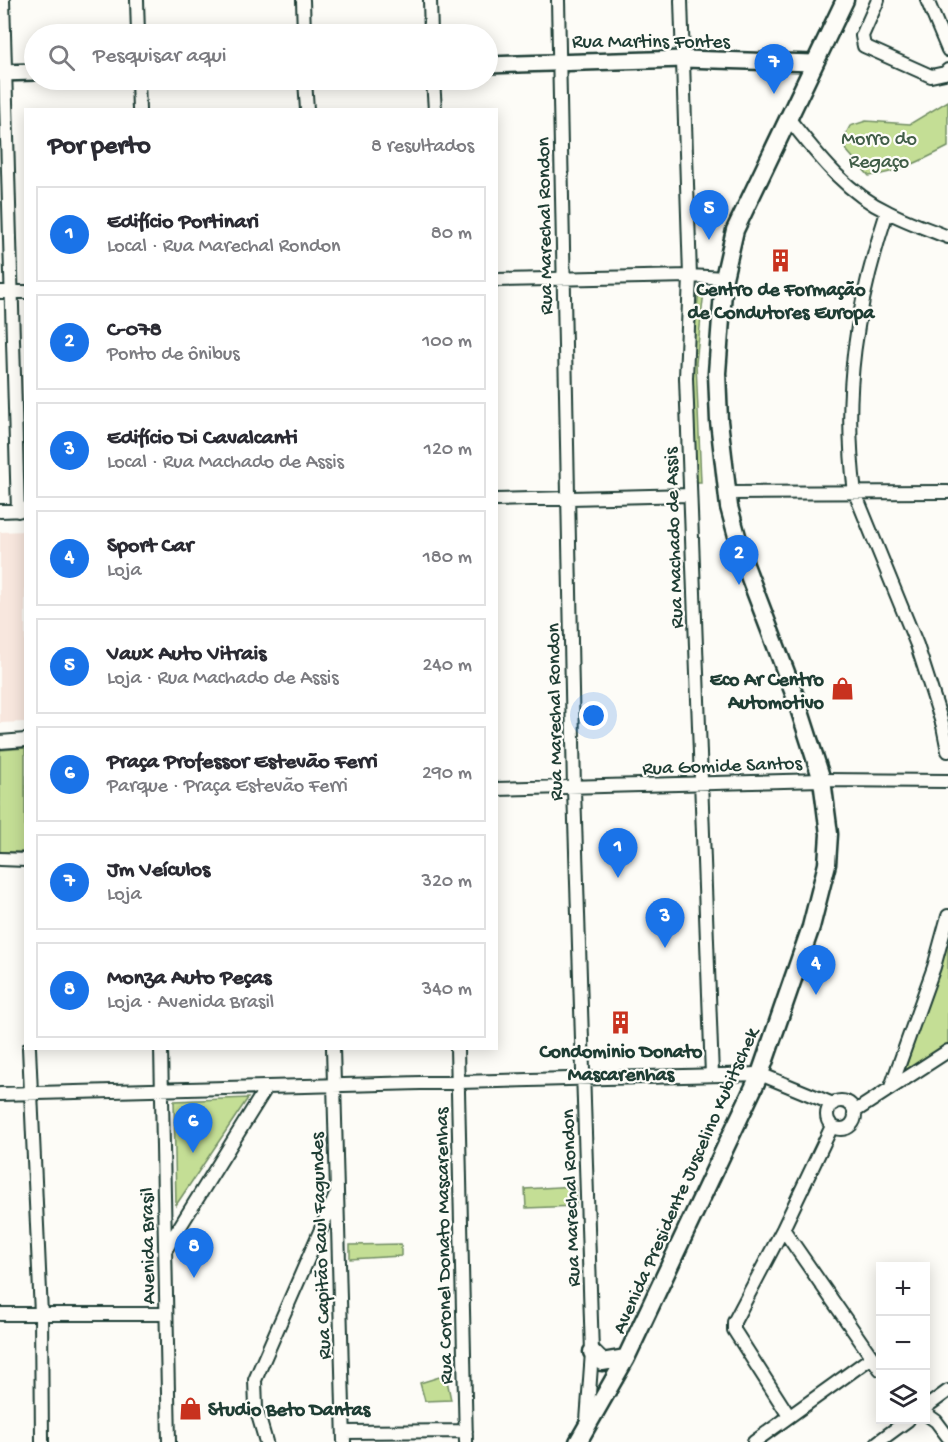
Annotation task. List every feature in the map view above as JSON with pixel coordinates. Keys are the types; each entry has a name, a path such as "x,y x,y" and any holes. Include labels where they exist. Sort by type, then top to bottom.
{"main road":[{"name":"Avenida Presidente Juscelino Kubitschek","path":"578,1442 626,1358 760,1074 811,927 825,875 829,834 822,780 795,696 745,565 726,493 717,373 724,278 735,230 845,0"},
{"path":"592,1352 602,1362 626,1358"}],"street":[{"path":"0,511 22,511 6,292 3,0"},
{"path":"137,0 138,24"},
{"path":"303,0 304,24"},
{"path":"430,0 431,24"},
{"name":"Rua Marechal Rondon","path":"558,0 574,789 592,1352 587,1423"},
{"name":"Rua Machado de Assis","path":"681,0 690,276 686,378 712,1075"},
{"path":"878,0 862,36 864,46 931,76 945,73 948,70"},
{"path":"927,0 948,50"},
{"name":"Rua Martins Fontes","path":"498,65 684,59 814,63"},
{"path":"2,73 24,72"},
{"path":"138,90 139,108"},
{"path":"306,90 307,108"},
{"path":"434,90 435,108"},
{"path":"788,118 836,174 887,212 948,237"},
{"path":"887,212 859,310 852,364 850,428 855,493 916,645 935,698 948,751"},
{"path":"498,280 690,276 724,278"},
{"path":"6,292 24,292"},
{"path":"726,493 948,492"},
{"path":"498,500 690,495"},
{"path":"0,742 24,740"},
{"name":"Rua Gomide Santos","path":"498,789 574,789 822,780 948,781"},
{"path":"0,859 24,860"},
{"path":"891,1087 934,967 948,916"},
{"path":"29,1050 41,1314 42,1442"},
{"name":"Avenida Brasil","path":"161,1050 169,1442"},
{"name":"Rua Capitão Raul Fagundes","path":"333,1050 344,1437"},
{"name":"Rua Coronel Donato Mascarenhas","path":"457,1050 466,1436"},
{"path":"854,1112 948,1051"},
{"path":"0,1094 760,1074 833,1104 844,1102 854,1112 854,1119 849,1127 840,1129 832,1126 827,1114 833,1104"},
{"path":"165,1250 266,1088"},
{"path":"789,1416 734,1330 734,1322 783,1229 832,1126"},
{"path":"266,1442 256,1408 255,1380 337,1192"},
{"path":"783,1229 876,1363"},
{"path":"0,1314 166,1314"},
{"path":"754,1442 872,1357"},
{"path":"930,1404 948,1390"},
{"path":"930,1417 948,1437"},
{"path":"878,1442 901,1424"},
{"path":"344,1437 466,1436"}],"shaded area":[{"path":"24,531 24,722 0,723 0,532"}],"green space":[{"name":"Morro do Regaço","path":"948,101 948,147 929,157 900,169 869,176 847,151 843,139 850,126 866,121 910,124"},
{"path":"699,289 704,291 696,363 701,482 696,482 692,359"},
{"path":"24,748 24,852 0,852 0,750"},
{"path":"948,939 948,1046 904,1073"},
{"path":"248,1098 176,1205 174,1101"},
{"path":"575,1186 576,1206 526,1208 525,1189"},
{"path":"401,1244 401,1256 350,1259 350,1245"},
{"path":"446,1375 451,1400 425,1401 420,1383"}],"place":[{"name":"Jm Veículos","path":"774,94"},
{"name":"Vaux Auto Vitrais","path":"709,240"},
{"name":"Centro de Formação de Condutores Europa","path":"781,260"},
{"name":"C-078","path":"739,585"},
{"name":"Eco Ar Centro Automotivo","path":"842,689"},
{"name":"Edifício Portinari","path":"618,878"},
{"name":"Edifício Di Cavalcanti","path":"665,948"},
{"name":"Sport Car","path":"816,995"},
{"name":"Condominio Donato Mascarenhas","path":"621,1022"},
{"name":"Praça Professor Estevão Ferri","path":"193,1153"},
{"name":"Monza Auto Peças","path":"194,1278"},
{"name":"Studio Beto Dantas","path":"190,1408"}]}
